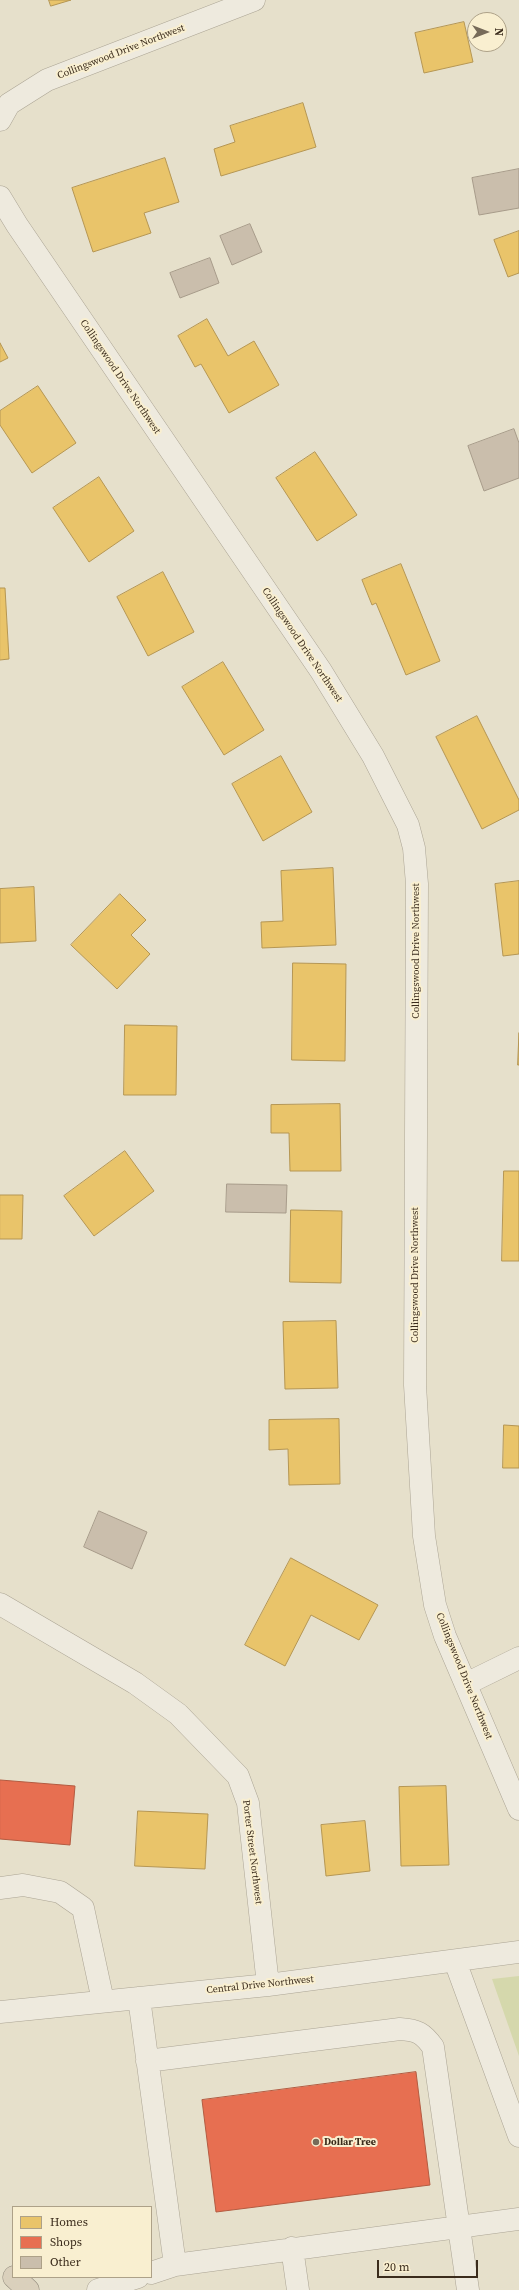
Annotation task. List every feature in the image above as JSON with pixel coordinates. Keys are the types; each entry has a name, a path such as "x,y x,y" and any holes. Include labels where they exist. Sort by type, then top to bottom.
{"highway":[{"path":"0,2265 12,2276"},
{"path":"14,2278 28,2290"}],"street":[{"name":"Collingswood Drive Northwest","path":"0,120 9,104 47,80 254,0"},
{"name":"Collingswood Drive Northwest","path":"0,197 29,244 321,672 373,756 408,826 414,848 417,884 415,1385 424,1536 435,1605 445,1636 519,1809"},
{"name":"Porter Street Northwest","path":"0,1604 136,1683 178,1714 238,1776 248,1803 268,1985"},
{"path":"466,1684 519,1658"},
{"path":"0,1888 23,1885 60,1892 83,1908 103,2001"},
{"name":"Central Drive Northwest","path":"0,2012 268,1985 519,1952"},
{"path":"455,1961 519,2136"},
{"path":"139,1998 175,2265"},
{"path":"147,2061 400,2029 416,2030 425,2036 433,2047 468,2290"},
{"path":"152,2273 175,2265 292,2248 519,2219"},
{"path":"292,2248 298,2290"},
{"path":"98,2290 135,2278"}],"green space":[{"path":"519,1976 519,2056 492,1979"}],"building: Homes":[{"path":"49,0 71,0 51,6"},
{"path":"464,22 467,35 467,52 471,52 473,62 424,73 415,33"},
{"path":"303,103 316,147 221,176 214,149 235,142 230,126"},
{"path":"165,158 179,202 144,213 151,233 93,252 72,188"},
{"path":"519,231 519,273 508,277 494,240"},
{"path":"207,319 228,356 254,341 279,385 229,413 201,364 195,367 178,336"},
{"path":"0,343 8,358 0,362"},
{"path":"38,386 76,443 32,473 0,425 0,411"},
{"path":"315,452 357,515 317,541 276,478"},
{"path":"99,477 134,531 89,562 53,508"},
{"path":"401,564 440,661 406,675 376,603 372,605 362,580"},
{"path":"163,572 194,632 148,656 117,597"},
{"path":"0,588 5,588 9,659 0,660"},
{"path":"223,662 264,730 224,755 182,687"},
{"path":"477,716 519,800 519,810 482,829 436,737"},
{"path":"281,756 312,812 263,841 232,784"},
{"path":"333,868 336,945 262,948 261,922 283,921 281,871"},
{"path":"519,881 519,954 503,956 495,884"},
{"path":"34,887 36,941 0,943 0,889"},
{"path":"120,894 146,920 131,935 150,954 117,989 71,945"},
{"path":"293,963 346,964 345,1061 292,1060"},
{"path":"125,1025 177,1026 176,1095 124,1095"},
{"path":"519,1033 519,1065 518,1065"},
{"path":"340,1104 341,1171 290,1171 289,1133 271,1133 271,1105"},
{"path":"125,1151 154,1191 94,1236 64,1196"},
{"path":"504,1171 519,1171 519,1261 502,1261"},
{"path":"0,1195 23,1195 22,1239 0,1239"},
{"path":"291,1210 342,1211 341,1283 290,1282"},
{"path":"336,1321 338,1388 285,1389 283,1322"},
{"path":"339,1419 340,1484 289,1485 288,1449 269,1450 269,1420"},
{"path":"504,1425 519,1426 519,1468 503,1468"},
{"path":"291,1558 378,1605 359,1640 311,1615 285,1666 245,1645"},
{"path":"446,1786 449,1865 401,1866 399,1787"},
{"path":"138,1811 208,1814 205,1869 135,1866"},
{"path":"365,1821 370,1871 326,1876 321,1825"}],"building: Shops":[{"path":"0,1780 75,1786 70,1845 0,1839"},
{"name":"Dollar Tree","path":"416,2072 430,2185 216,2212 202,2100"}],"building: Other":[{"path":"519,169 519,208 479,215 472,178"},
{"path":"250,224 262,252 232,265 220,236"},
{"path":"210,258 219,283 180,298 170,273"},
{"path":"514,429 519,443 519,478 484,491 468,446"},
{"path":"227,1184 287,1185 286,1213 226,1212"},
{"path":"99,1511 147,1532 132,1569 84,1547"}],"place":[{"name":"Dollar Tree","path":"316,2142"}]}
